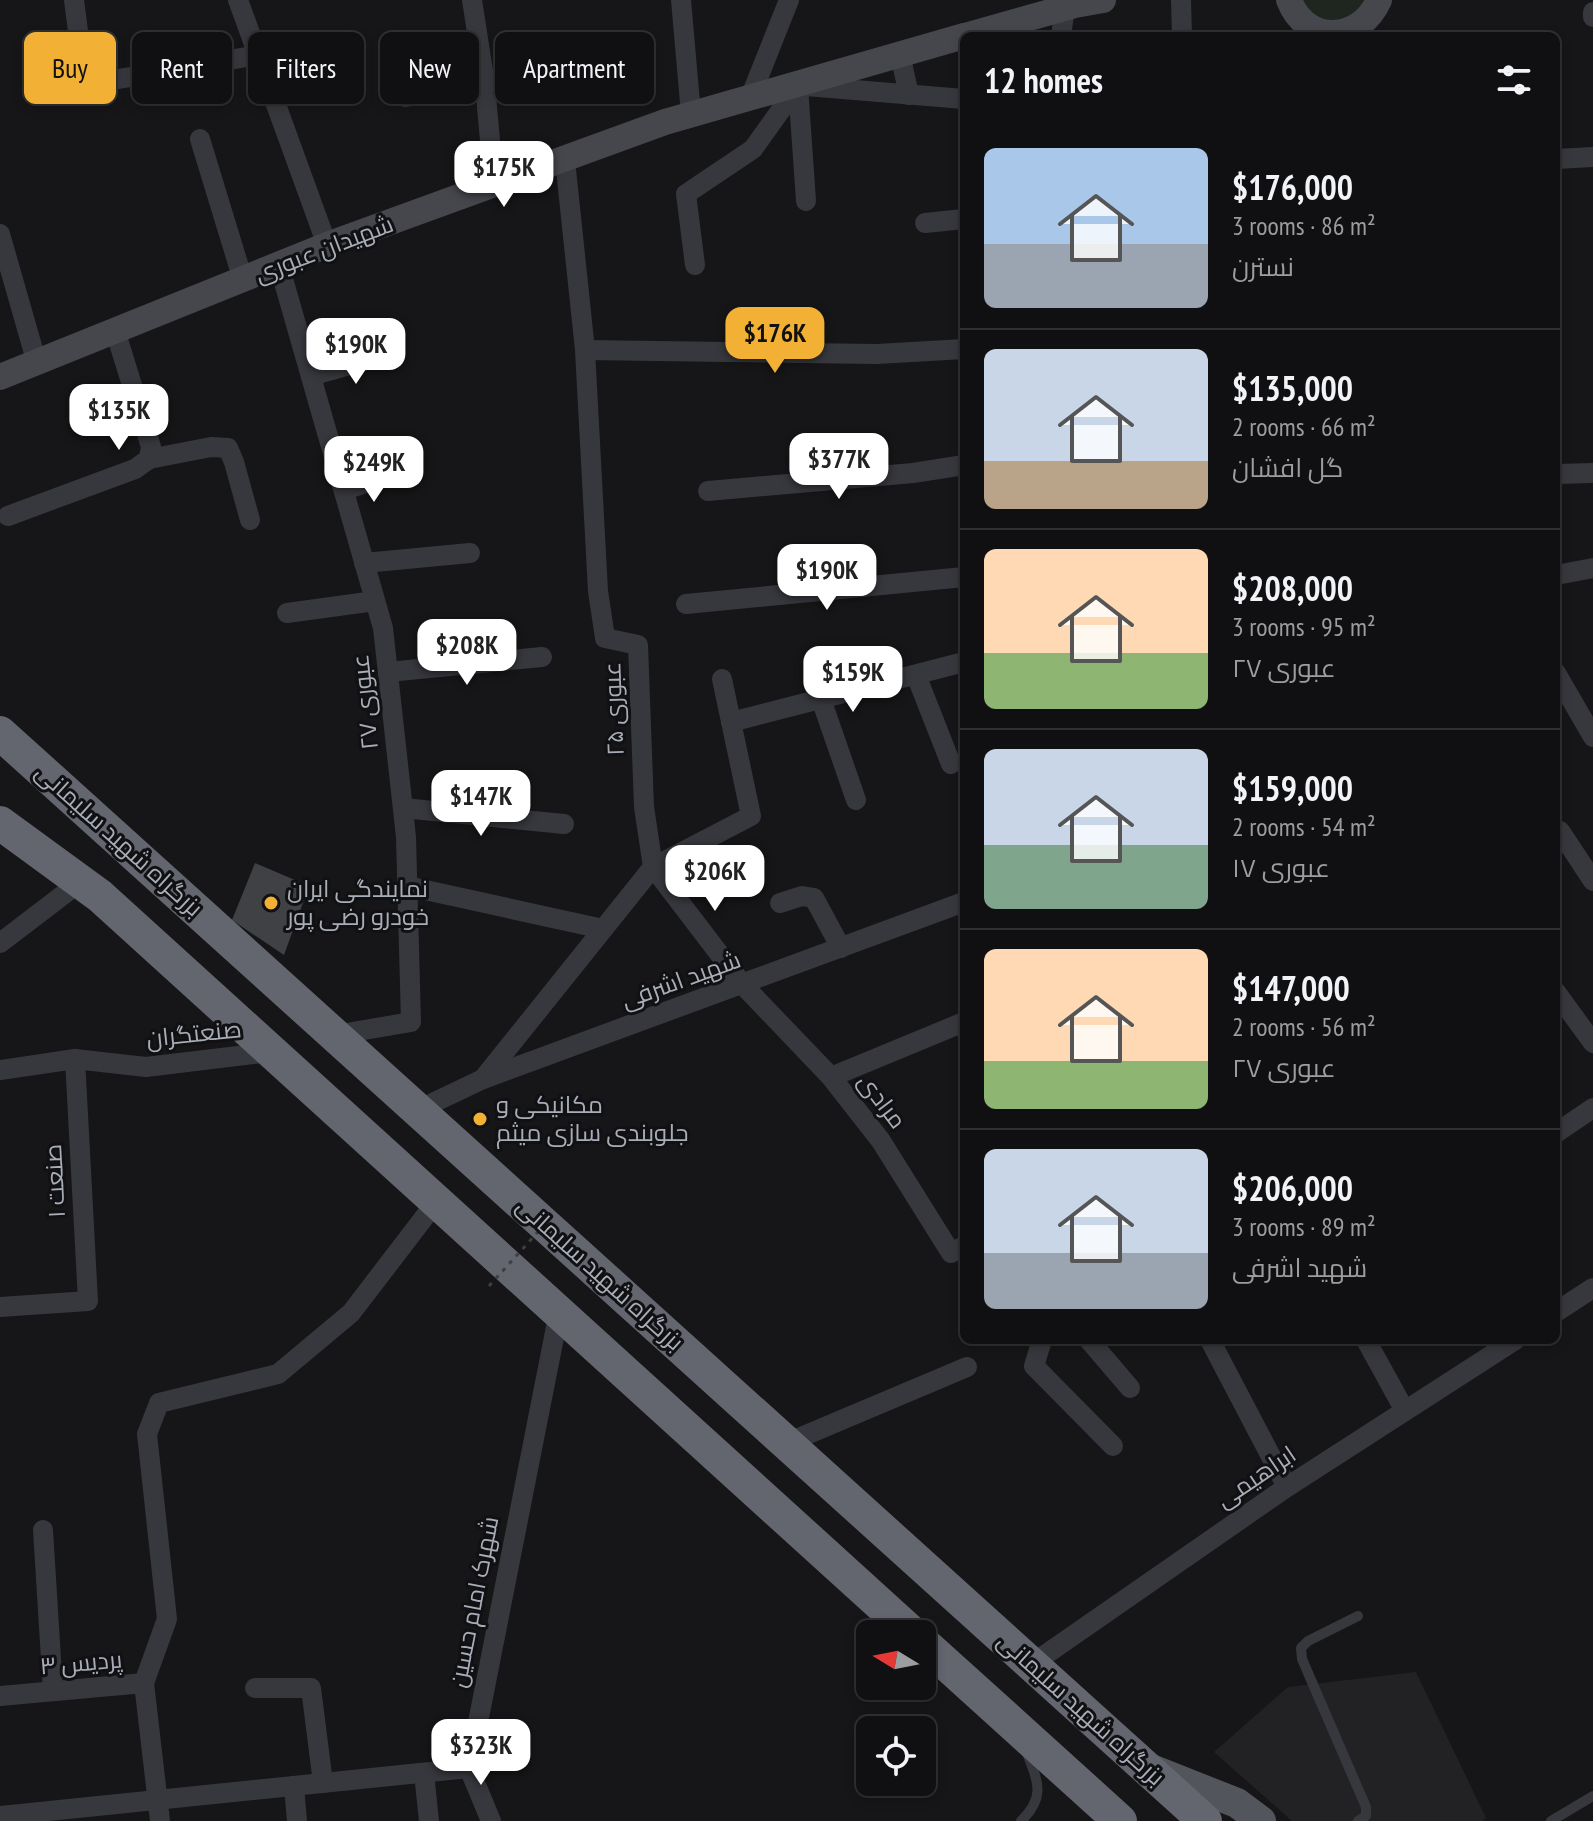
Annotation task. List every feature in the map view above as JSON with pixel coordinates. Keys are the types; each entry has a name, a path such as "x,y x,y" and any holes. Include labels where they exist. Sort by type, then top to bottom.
{"highway":[{"name":"بزرگراه شهید سلیمانی","path":"0,733 1203,1818"},
{"path":"0,823 90,889 898,1620"},
{"path":"936,1655 1120,1821"}],"main road":[{"name":"شهیدان عبوری","path":"978,32 1075,4 1103,0"},
{"path":"1289,0 1300,19 1321,32"},
{"path":"1349,32 1367,20 1379,0"},
{"name":"شهیدان عبوری","path":"0,377 327,245 665,122 960,37"},
{"name":"شهیدان عبوری","path":"0,365 36,360"},
{"path":"1146,1767 1234,1801 1261,1821"}],"street":[{"path":"74,0 78,31"},
{"path":"238,0 250,32"},
{"path":"472,0 485,84 494,186"},
{"path":"681,0 691,114"},
{"path":"750,98 789,0"},
{"path":"1181,0 1182,32"},
{"path":"1063,32 1075,4"},
{"path":"900,54 909,95"},
{"path":"116,79 248,57"},
{"path":"479,85 495,84"},
{"path":"798,86 806,201"},
{"path":"695,265 686,194 753,149 798,86"},
{"name":"شهیدان عبوری","path":"798,86 960,99"},
{"path":"276,104 327,245"},
{"path":"200,139 243,280"},
{"path":"1560,159 1593,157"},
{"name":"عبوری ۲۵","path":"565,160 585,350 598,591 605,638 638,645 644,807 653,867"},
{"path":"925,223 960,219"},
{"path":"0,234 36,360"},
{"name":"عبوری ۲۷","path":"279,265 383,628 403,808 411,1022 335,1035"},
{"path":"115,330 151,447 149,459"},
{"path":"585,350 877,354 960,349"},
{"path":"311,376 389,354"},
{"path":"8,516 135,469 149,459 211,447 228,448 250,520"},
{"path":"708,491 913,473 960,466"},
{"path":"1560,474 1593,473"},
{"path":"344,490 392,475"},
{"path":"364,563 470,553"},
{"path":"1560,574 1593,568"},
{"path":"686,604 960,577"},
{"path":"287,613 375,601"},
{"path":"388,672 542,657"},
{"path":"731,722 960,663"},
{"path":"916,675 951,764"},
{"path":"483,1079 653,867 751,816 722,679"},
{"path":"1560,680 1593,737"},
{"path":"821,699 856,800"},
{"path":"403,808 564,824"},
{"path":"1560,831 1593,881"},
{"name":"مرادی","path":"653,867 743,985 831,1077 881,1141 951,1253 960,1248"},
{"path":"407,886 603,929"},
{"path":"0,943 90,889"},
{"path":"780,903 802,896 814,898 841,948"},
{"name":"شهید اشرفی","path":"418,1110 483,1079 960,903"},
{"path":"1560,998 1593,1043"},
{"path":"831,1077 960,1024"},
{"name":"صنعتگران","path":"0,1070 75,1059 146,1067 271,1052"},
{"name":"صنعت ۱","path":"0,1307 88,1301 75,1059"},
{"path":"1560,1130 1593,1108"},
{"path":"144,1683 167,1619 147,1434 159,1403 278,1374 351,1313 436,1202"},
{"path":"1560,1309 1593,1288"},
{"name":"شهرک امام حسین","path":"469,1768 559,1312"},
{"path":"1041,1344 1034,1366 1113,1446"},
{"path":"1092,1344 1130,1388"},
{"path":"1212,1344 1287,1487"},
{"path":"1368,1344 1405,1411"},
{"name":"ابراهیمی","path":"1032,1664 1287,1487 1505,1344"},
{"path":"787,1443 967,1367"},
{"path":"43,1530 53,1691"},
{"name":"پردیس ۳","path":"0,1696 144,1683 159,1811"},
{"path":"255,1688 311,1688 323,1783"},
{"path":"0,1816 23,1818 159,1811 294,1786 469,1768 491,1821"},
{"path":"424,1773 429,1821"},
{"path":"294,1786 297,1821"}],"lane":[{"path":"1358,1616 1308,1641 1301,1648 1302,1659 1366,1807 1366,1816 1358,1821"},
{"path":"1014,1726 1039,1785 1034,1808 1021,1821"},
{"path":"1551,1821 1593,1796"}],"path":[{"path":"489,1286 556,1212"}],"shaded area":[{"path":"1300,0 1368,0 1343,22 1315,18"},
{"path":"1416,1672 1486,1818 1482,1821 1292,1821 1214,1752 1288,1687"}],"building":[{"name":"نمایندگی ایران خودرو رضی پور","path":"255,863 309,886 284,955 232,920"}],"place":[{"name":"نمایندگی ایران خودرو رضی پور","path":"271,903"},
{"name":"مکانیکی و جلوبندی سازی میثم","path":"480,1119"}]}
